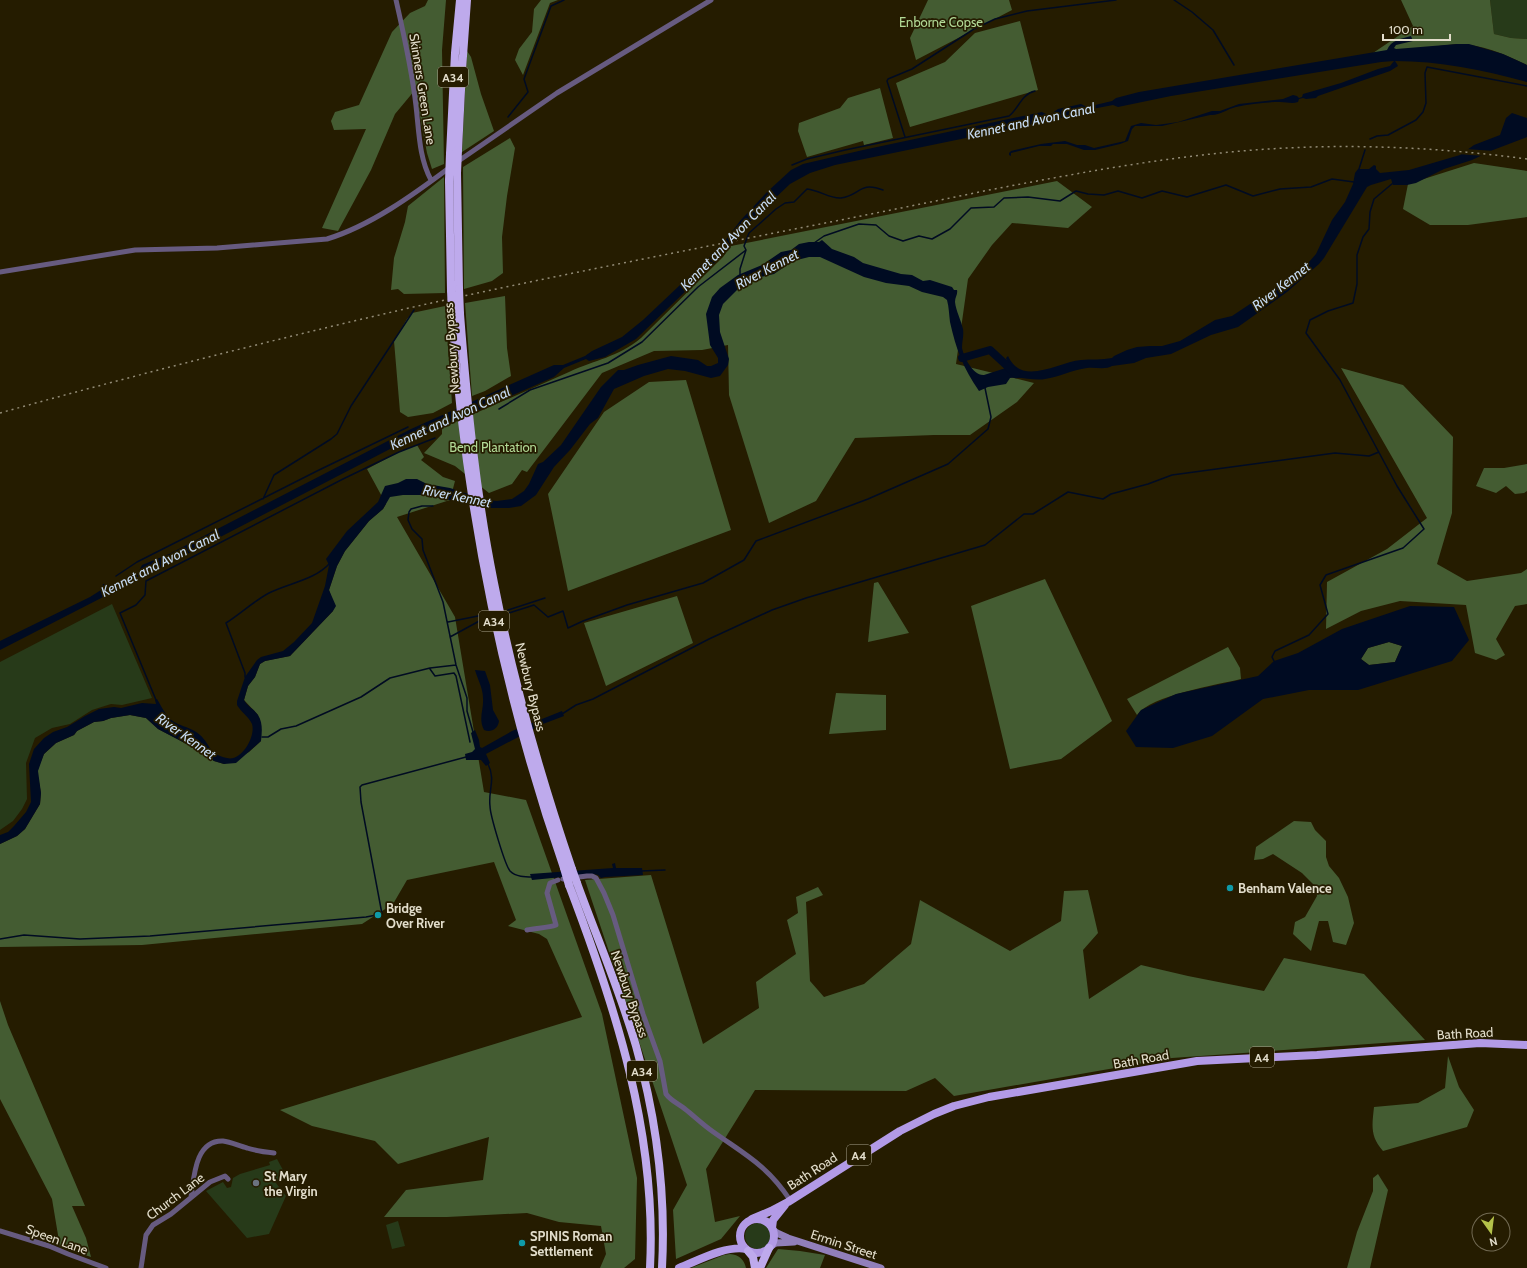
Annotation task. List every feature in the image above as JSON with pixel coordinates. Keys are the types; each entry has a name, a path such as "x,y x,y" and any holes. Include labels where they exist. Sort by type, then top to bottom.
{"highway":[{"name":"Newbury Bypass","path":"460,0 455,53 449,181 456,314 469,482 502,620 539,795 568,869 567,882 610,1001 628,1063 639,1110 647,1162 651,1235 650,1268"},
{"name":"Newbury Bypass","path":"455,289 457,173 467,0"},
{"name":"Newbury Bypass","path":"465,421 478,486 478,517"},
{"name":"Newbury Bypass","path":"567,882 628,1022 650,1104 656,1143 663,1218 662,1268"},
{"path":"760,1268 769,1248"},
{"path":"747,1250 753,1258 755,1268"}],"main road":[{"name":"Bath Road","path":"752,1219 789,1201 900,1131 934,1114 954,1106 1000,1095 1197,1061 1317,1055 1480,1043 1527,1045"},
{"name":"Bath Road","path":"772,1229 772,1223 776,1216 789,1201"},
{"path":"679,1268 725,1250 739,1248 759,1253 769,1248 773,1240 772,1229 768,1223 762,1220 752,1219 744,1224 740,1232 725,1250"},
{"name":"Ermin Street","path":"772,1229 777,1233 800,1242 881,1268"},
{"path":"740,1232 740,1242 747,1250"},
{"name":"Ermin Street","path":"769,1248 779,1243 800,1242"}],"street":[{"name":"Skinners Green Lane","path":"396,0 416,105 425,169 431,180"},
{"path":"0,272 135,250 217,248 326,239 343,234 390,209 557,93 711,0"},
{"path":"527,930 539,927 553,927 556,925 546,893 550,883 567,882 592,876 596,878 600,883 613,915 639,1002 660,1061 666,1094 669,1098 712,1131 751,1157 778,1182 789,1201"},
{"path":"191,1197 198,1158 203,1150 212,1144 222,1141 262,1152 274,1153"},
{"name":"Church Lane","path":"141,1268 146,1235 153,1225 171,1214 210,1182 225,1176 228,1179"},
{"name":"Speen Lane","path":"0,1231 49,1246 106,1268"}],"green space":[{"path":"428,0 446,0 442,50 444,164 432,169 427,153 415,90 395,114 371,170 338,231 322,228 366,129 334,130 331,121 335,112 359,105 392,32 410,13 425,6"},
{"path":"541,0 558,0 550,3 523,75 515,60 519,49 532,32 534,9"},
{"name":"Enborne Copse","path":"928,0 1009,0 1012,10 916,60 910,38"},
{"path":"1401,0 1490,0 1494,34 1511,38 1527,39 1527,65 1493,50 1466,44 1373,53 1413,26"},
{"path":"1490,0 1527,0 1527,39 1511,38 1494,34"},
{"path":"1020,21 1038,90 910,127 896,83 945,62 975,33"},
{"path":"467,51 471,57 481,94 494,131 462,152"},
{"path":"880,88 893,138 864,145 863,141 807,157 798,131 799,123 840,108 848,98"},
{"path":"510,138 515,148 502,237 503,273 492,281 464,289 463,167"},
{"path":"1474,163 1527,171 1527,217 1468,225 1430,225 1403,209 1408,184"},
{"path":"444,177 445,293 404,294 398,289 391,290 394,258 405,222 408,206"},
{"name":"Bend Plantation","path":"1057,181 1092,207 1068,228 1012,223 992,245 968,279 956,364 1034,383 1017,402 970,435 855,438 816,501 769,523 729,395 728,345 702,350 654,351 602,373 527,472 522,470 512,484 489,493 455,466 424,453 442,434 442,428 624,350 641,338 723,257 731,246"},
{"path":"505,296 507,348 511,376 485,391 472,396 465,303"},
{"path":"445,306 452,403 433,413 408,417 400,412 394,341 412,313"},
{"path":"1341,368 1403,385 1453,437 1452,513 1437,564 1467,581 1521,573 1527,569 1527,604 1515,606 1496,639 1505,655 1496,660 1475,653 1466,605 1400,601 1361,611 1326,629 1327,582 1387,549 1427,518"},
{"path":"686,380 731,530 568,591 548,494 604,412 649,382"},
{"path":"417,445 424,457 421,460 443,477 455,481 450,500 397,517 455,617 484,792 526,800 602,1014 637,1178 635,1259 624,1268 600,1268 606,1254 601,1226 559,1222 527,1213 447,1217 384,1217 406,1190 483,1180 489,1137 398,1164 375,1141 312,1126 280,1110 582,1017 547,939 539,934 508,926 516,920 494,862 407,880 393,904 362,924 142,945 0,947 0,844 17,836 25,829 40,804 41,793 37,771 44,754 56,743 74,735 77,731 94,722 130,715 146,718 158,729 202,752 214,761 224,764 249,752 261,741 258,715 244,700 248,686 255,677 260,664 265,661 290,656 333,611 332,599 329,590 337,566 345,551 369,521 383,509 386,504 367,469 399,452"},
{"path":"1527,464 1527,491 1524,493 1515,494 1506,486 1496,493 1476,486 1484,468 1504,468"},
{"path":"1045,579 1112,721 1061,759 1010,769 971,606"},
{"path":"878,582 909,633 868,642 874,583"},
{"path":"677,596 693,643 606,686 584,623"},
{"path":"112,604 152,698 122,705 111,704 92,710 70,724 52,728 35,738 26,763 27,799 13,821 0,830 0,662"},
{"path":"1389,642 1402,646 1395,662 1369,665 1361,659 1368,648"},
{"path":"1228,647 1240,668 1241,679 1170,696 1145,708 1137,715 1127,699"},
{"path":"836,693 886,695 886,730 829,734"},
{"path":"1294,821 1311,822 1315,830 1326,841 1326,857 1329,866 1339,878 1348,897 1354,923 1346,945 1333,942 1328,921 1319,921 1311,951 1293,934 1295,922 1305,917 1317,896 1315,886 1302,873 1273,854 1263,859 1254,860 1256,847"},
{"path":"651,875 703,1044 759,1008 756,982 796,954 787,920 798,913 796,897 818,887 823,895 806,902 810,981 824,997 864,984 911,944 920,900 1010,951 1061,921 1064,891 1088,890 1098,933 1083,950 1089,999 1141,965 1264,991 1284,958 1364,974 1425,1040 1172,1058 954,1096 935,1078 906,1091 755,1090 706,1169 715,1222 740,1216 721,1239 676,1259 673,1210 687,1185 585,880"},
{"path":"0,1001 8,1025 85,1206 72,1206 86,1238 91,1257 60,1247 52,1199 0,1099"},
{"path":"1448,1056 1459,1087 1474,1110 1467,1127 1383,1151 1374,1135 1374,1107 1418,1103 1445,1088"},
{"path":"277,1159 283,1170 276,1183 286,1196 269,1234 247,1238 206,1191 223,1182 227,1188 231,1187 233,1178 240,1174 270,1165 269,1162"},
{"path":"1378,1174 1388,1190 1370,1268 1347,1268 1357,1232 1373,1191 1373,1178"},
{"path":"398,1221 405,1246 392,1249 386,1225"},
{"path":"758,1223 767,1227 771,1236 767,1245 758,1249 749,1245 745,1236 749,1227"},
{"path":"778,1249 825,1255 820,1268 766,1268"},
{"path":"730,1254 741,1258 746,1268 691,1268 724,1255"}],"water":[{"name":"Kennet and Avon Canal","path":"1411,36 1413,41 1396,45 1394,48 1469,44 1503,54 1527,65 1527,82 1445,64 1395,61 1398,66 1390,71 1316,98 1303,98 1294,103 1269,102 1241,106 1217,114 1162,126 1135,126 1132,129 1128,141 1095,150 1084,150 1067,144 1053,144 1051,146 1039,146 1011,153 1011,156 1009,155 1011,151 1041,144 1065,141 1094,148 1125,141 1131,126 1141,123 1156,125 1178,122 1212,111 1220,111 1239,104 1283,99 1293,95 1299,98 1302,97 1303,94 1390,66 1394,61 1381,62 1171,96 1118,107 1113,105 1087,110 1081,115 1064,118 1053,117 1039,123 835,165 810,173 790,184 736,235 721,257 636,339 605,357 589,361 586,359 564,368 554,377 390,449 145,576 135,577 109,594 0,650 0,641 90,597 101,590 103,584 113,586 138,573 142,565 169,554 411,429 554,365 563,365 585,356 592,351 622,337 643,320 716,251 717,247 721,246 740,221 767,192 791,170 803,164 1042,112 1051,114 1058,109 1081,104 1087,107 1139,92 1387,50 1394,42"},
{"path":"1512,113 1527,118 1527,137 1472,160 1444,169 1416,183 1407,185 1393,185 1391,179 1367,187 1324,258 1287,292 1238,327 1211,335 1171,354 1146,358 1134,363 1107,368 1081,369 1055,377 1041,379 1010,378 1006,384 988,387 979,391 961,358 952,332 947,300 943,297 922,292 909,286 886,283 864,277 820,257 809,257 793,261 774,274 756,278 739,288 723,304 719,315 720,332 729,359 728,365 720,376 711,378 685,371 668,369 644,376 614,389 598,418 590,424 570,450 554,467 536,495 521,506 491,508 424,495 403,495 390,497 383,509 369,521 345,551 337,566 329,590 336,606 333,611 290,656 265,661 260,664 255,677 248,686 244,700 260,718 262,728 261,741 236,763 224,764 214,761 202,752 158,729 146,718 130,715 94,722 77,731 74,735 56,743 44,754 38,771 41,793 40,804 25,829 17,836 0,844 0,835 8,832 14,826 26,812 31,802 29,764 34,749 44,738 53,732 67,727 99,709 114,707 121,708 142,703 156,704 155,700 157,699 174,722 198,733 213,752 227,758 237,756 250,742 253,729 251,721 237,705 245,677 257,660 261,657 283,651 312,623 325,586 329,565 326,559 347,531 378,502 385,486 398,483 406,479 417,479 427,484 450,488 487,500 497,501 512,499 524,491 529,484 538,464 543,462 561,445 601,387 618,370 624,370 671,356 698,360 707,366 718,363 718,358 710,345 706,314 712,297 720,288 738,275 762,265 781,252 791,250 799,244 819,242 822,240 832,249 854,257 863,263 901,274 912,275 923,281 930,280 957,290 955,302 963,329 962,348 970,365 980,374 984,375 1009,367 1006,358 1008,356 1014,365 1022,370 1031,371 1051,368 1081,360 1112,358 1127,350 1137,347 1162,346 1180,341 1215,320 1232,316 1250,304 1256,303 1309,262 1316,254 1332,220 1345,202 1353,184 1355,173 1358,169 1369,169 1374,165 1380,173 1409,170 1460,155 1474,145 1500,135 1506,118"},
{"path":"1410,606 1454,607 1469,640 1452,661 1358,690 1309,690 1263,699 1212,736 1173,748 1136,747 1126,731 1141,710 1176,694 1258,676 1274,661 1298,653 1342,629","holes":["1389,642 1402,646 1395,662 1369,665 1361,659 1368,648"]},
{"path":"475,670 485,671 490,685 493,710 499,721 496,728 492,731 484,730 482,726 481,718 483,694"},
{"path":"562,711 564,716 543,724 486,754 490,763 486,766 481,760 466,760 465,754 472,752 475,749 471,733 475,730 480,747 482,748 512,731"},
{"path":"615,863 616,868 642,868 643,875 601,878 598,875 593,874 532,880 530,874 613,868 612,864"}],"pier":[{"path":"1465,149 1495,151 1484,156 1457,154"}],"waterway":[{"path":"508,117 528,92 524,79 551,6 564,0"},
{"path":"905,137 887,81 888,79 912,69 974,29 995,19 1027,11 1116,0"},
{"path":"1174,0 1192,12 1213,30 1234,65"},
{"path":"1370,139 1377,136 1388,135 1416,120 1423,112 1426,103 1425,73 1427,67 1527,86"},
{"name":"Kennet and Avon Canal","path":"792,165 807,159 845,150 1009,116 1026,95 1035,91"},
{"path":"1359,169 1365,150"},
{"path":"814,243 824,236 859,224 876,225 889,236 903,241 919,236 932,239 950,229 971,208 994,207 1004,198 1028,197 1060,201 1076,191 1088,194 1104,195 1118,191 1142,198 1162,191 1187,197 1226,185 1253,196 1280,189 1311,187 1332,179 1354,182"},
{"path":"1274,661 1272,657 1275,651 1309,635 1328,614 1320,585 1326,575 1403,548 1424,529 1397,486 1340,380 1306,333 1310,320 1328,311 1353,303 1357,284 1357,255 1363,237 1369,229 1370,212 1374,199 1393,183"},
{"name":"Kennet and Avon Canal","path":"740,275 740,269 746,250 744,246 749,233 776,209 785,203 794,202 807,189 837,198 848,196 869,187 883,190"},
{"name":"Kennet and Avon Canal","path":"499,409 530,390 608,363 642,342 698,287 746,250"},
{"path":"263,499 274,475 337,434 351,406 414,310"},
{"name":"River Kennet","path":"962,358 990,350 1016,374"},
{"path":"509,613 534,605 548,617 563,611 568,628 627,605 703,583 744,560 756,541 868,499 948,464 988,429 991,417 985,388"},
{"name":"Kennet and Avon Canal","path":"116,576 137,562 408,427"},
{"name":"Kennet and Avon Canal","path":"156,700 120,613 136,605 145,595 146,581 343,479 399,452 435,438"},
{"path":"562,714 576,705 593,699 709,639 772,610 806,598 985,545 1024,514 1033,514 1068,492 1103,499 1111,494 1148,484 1172,475 1335,453 1369,456 1379,452"},
{"path":"433,506 422,506 411,509 408,520 412,529 422,539 423,550 443,602 456,665 467,698 467,711 473,732"},
{"path":"245,677 245,673 226,623 263,596 309,577 324,569 330,563"},
{"path":"508,610 545,598"},
{"path":"448,622 483,615"},
{"path":"450,637 483,619"},
{"path":"262,737 268,737 281,729 296,726 361,697 390,678 430,668 456,665"},
{"path":"430,669 435,676 454,673 456,676 470,742"},
{"path":"0,939 24,935 80,939 150,936 366,917 382,914 361,802 360,787 362,785 466,757"},
{"path":"488,764 492,780 490,800 491,811 505,860 512,873 521,876 533,877"},
{"path":"641,871 665,870"}],"railway":[{"path":"0,413 255,345 409,308 589,270 1051,178 1186,157 1288,148 1391,147 1527,159"}],"place":[{"name":"Benham Valence","path":"1230,888"},
{"name":"Bridge Over River","path":"378,915"},
{"name":"St Mary the Virgin","path":"256,1183"},
{"name":"SPINIS Roman Settlement","path":"522,1243"}]}
